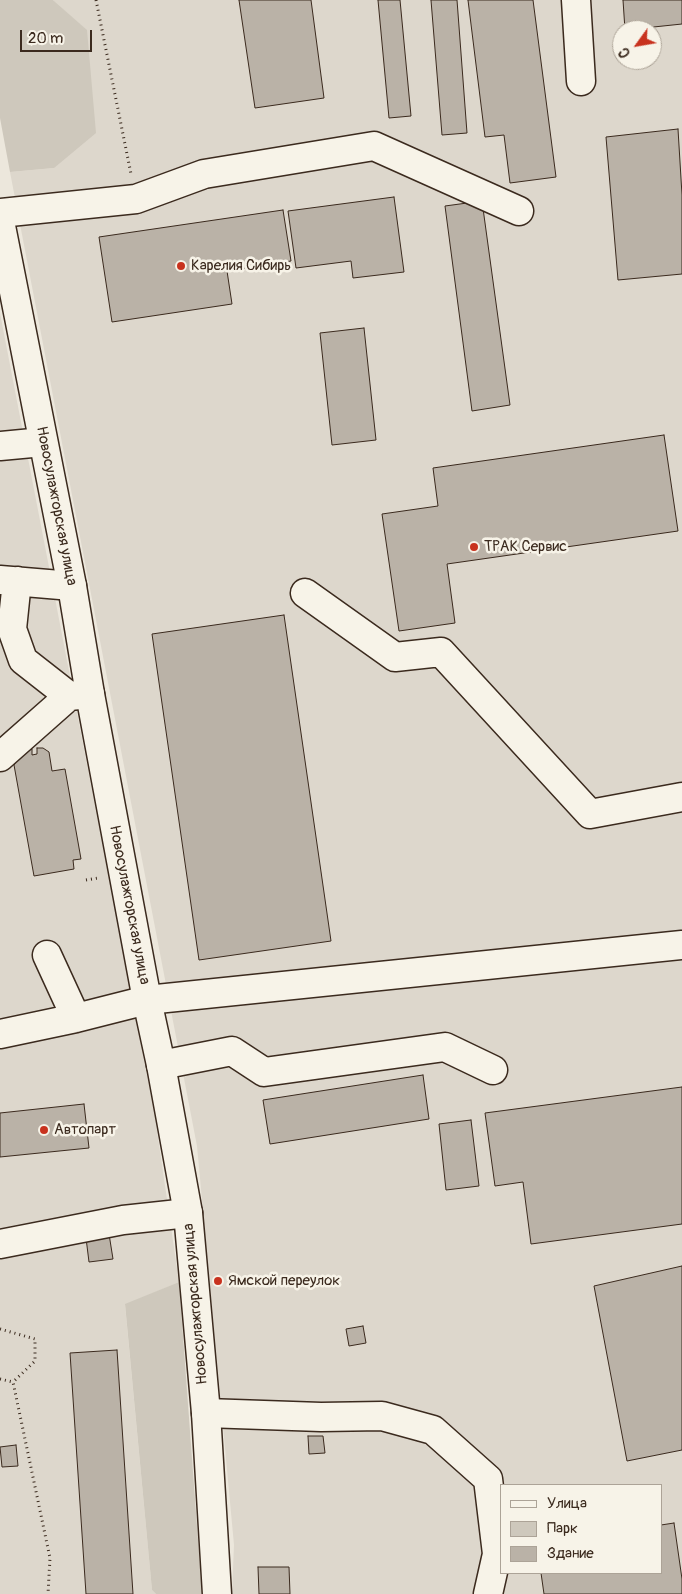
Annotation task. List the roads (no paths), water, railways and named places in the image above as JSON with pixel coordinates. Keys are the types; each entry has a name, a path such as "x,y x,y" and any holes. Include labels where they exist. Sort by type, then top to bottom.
{"main road":[{"path":"576,0 581,82"},
{"path":"0,213 136,199 204,174 374,146 519,211"},
{"name":"Новосулажгорская улица","path":"0,221 72,586 80,695 161,1064 188,1213 206,1413 217,1594"},
{"path":"0,446 43,442"},
{"path":"0,757 80,695 23,660 12,629 9,580 72,586"},
{"path":"304,593 395,657 440,652 590,814 682,797"},
{"path":"0,1034 76,1018 147,1000 682,945"},
{"path":"47,955 76,1018"},
{"path":"161,1064 232,1051 264,1072 445,1047 493,1070"},
{"path":"0,1244 123,1220 188,1213"},
{"path":"206,1413 321,1417 382,1416 432,1430 488,1479 497,1554 488,1594"}],"place":[{"name":"Карелия Сибирь","path":"181,266"},
{"name":"ТРАК Сервис","path":"474,547"},
{"name":"Автопарт","path":"44,1130"},
{"name":"Ямской переулок","path":"218,1281"}]}
